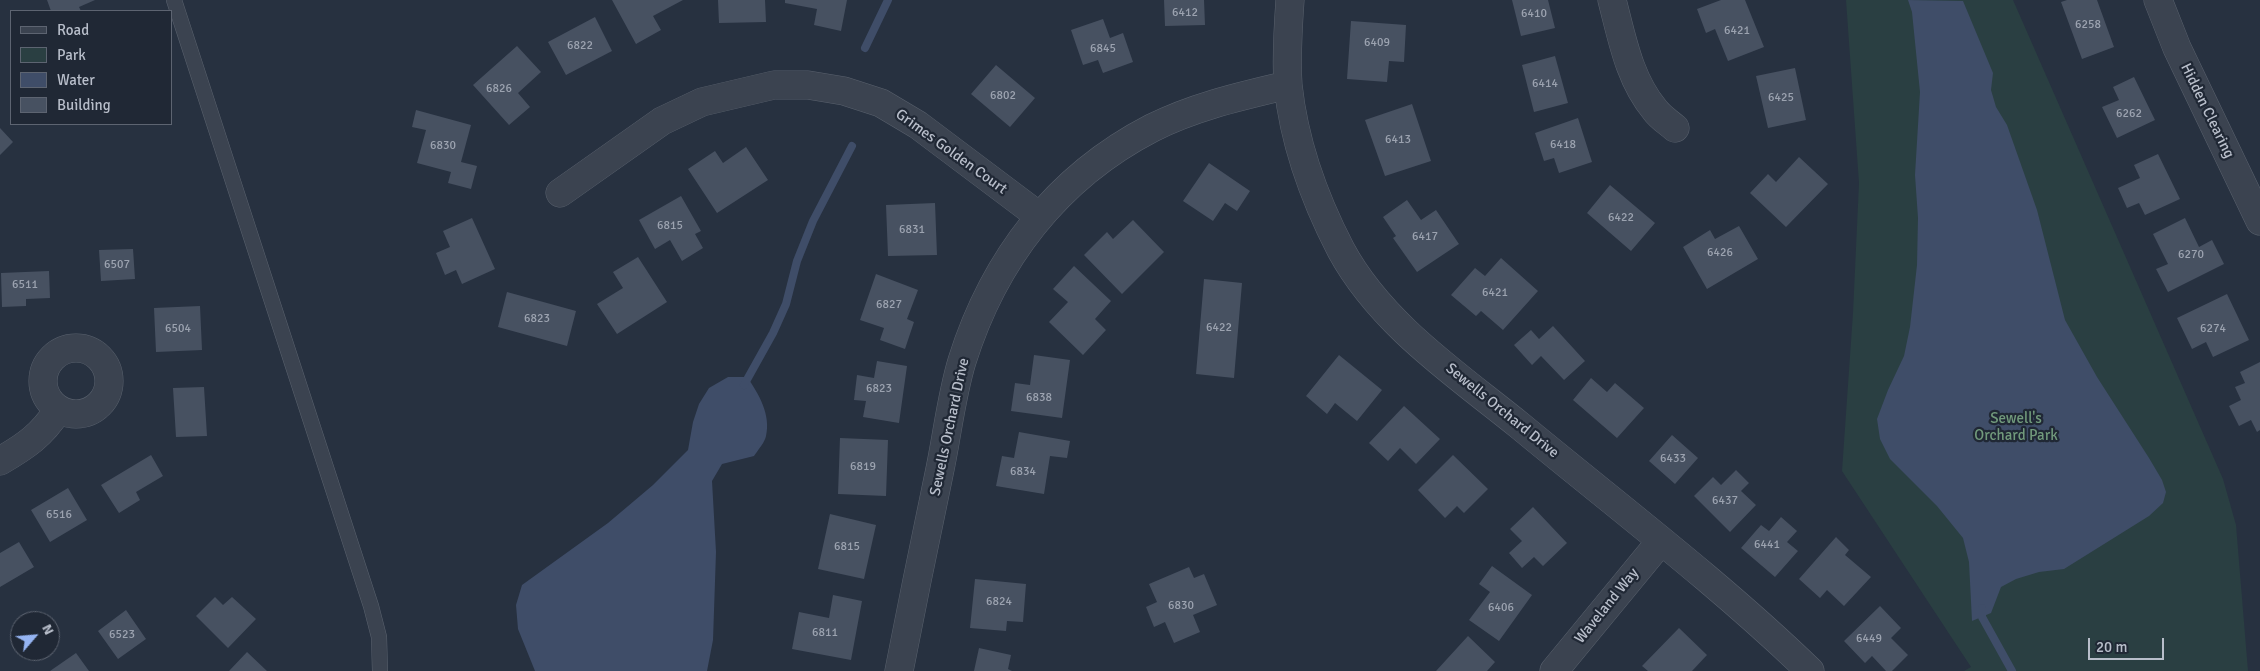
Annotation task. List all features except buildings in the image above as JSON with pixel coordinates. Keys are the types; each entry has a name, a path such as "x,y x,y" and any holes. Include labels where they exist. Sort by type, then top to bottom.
{"street":[{"name":"Sewells Orchard Drive","path":"1290,0 1287,42 1288,85 1298,140 1316,196 1342,252 1391,318 1432,355 1660,541 1782,644 1810,671"},
{"path":"1612,0 1638,86 1655,111 1675,128"},
{"name":"Hidden Clearing","path":"2158,0 2177,48 2260,221"},
{"name":"Grimes Golden Court","path":"560,194 662,121 702,102 774,85 808,85 844,91 881,102 918,125 1039,216"},
{"name":"Sewells Orchard Drive","path":"899,671 962,361 995,280 1010,254 1039,216 1073,182 1114,150 1153,128 1208,104 1288,85"},
{"path":"0,461 28,444 47,427 58,410"},
{"name":"Waveland Way","path":"1554,671 1660,541"}],"lane":[{"path":"174,0 371,606 379,637 380,671"}],"green space":[{"name":"Sewell's Orchard Park","path":"1846,0 2013,0 2223,479 2236,525 2248,671 1964,671 1971,667 1842,471 1853,313 1859,183"}],"water":[{"path":"1908,0 1963,1 1993,73 1991,90 1996,107 2007,125 2037,210 2065,320 2097,377 2162,480 2166,492 2163,503 2149,516 2064,569 2039,572 2016,579 2001,587 1991,613 1972,621 1969,562 1963,538 1937,506 1890,459 1880,439 1877,419 1904,356 1910,327 1917,265 1918,218 1915,175 1920,92 1912,12"},
{"path":"728,377 747,377 763,405 767,428 764,441 754,456 722,464 712,481 716,552 713,640 707,671 535,671 518,629 516,605 522,585 608,523 653,485 688,450 693,422 699,404 709,388"}],"waterway":[{"path":"865,48 888,0"},
{"path":"744,385 773,333 786,304 797,261 813,221 852,146"},
{"path":"1982,608 1982,617 2012,671"}]}
